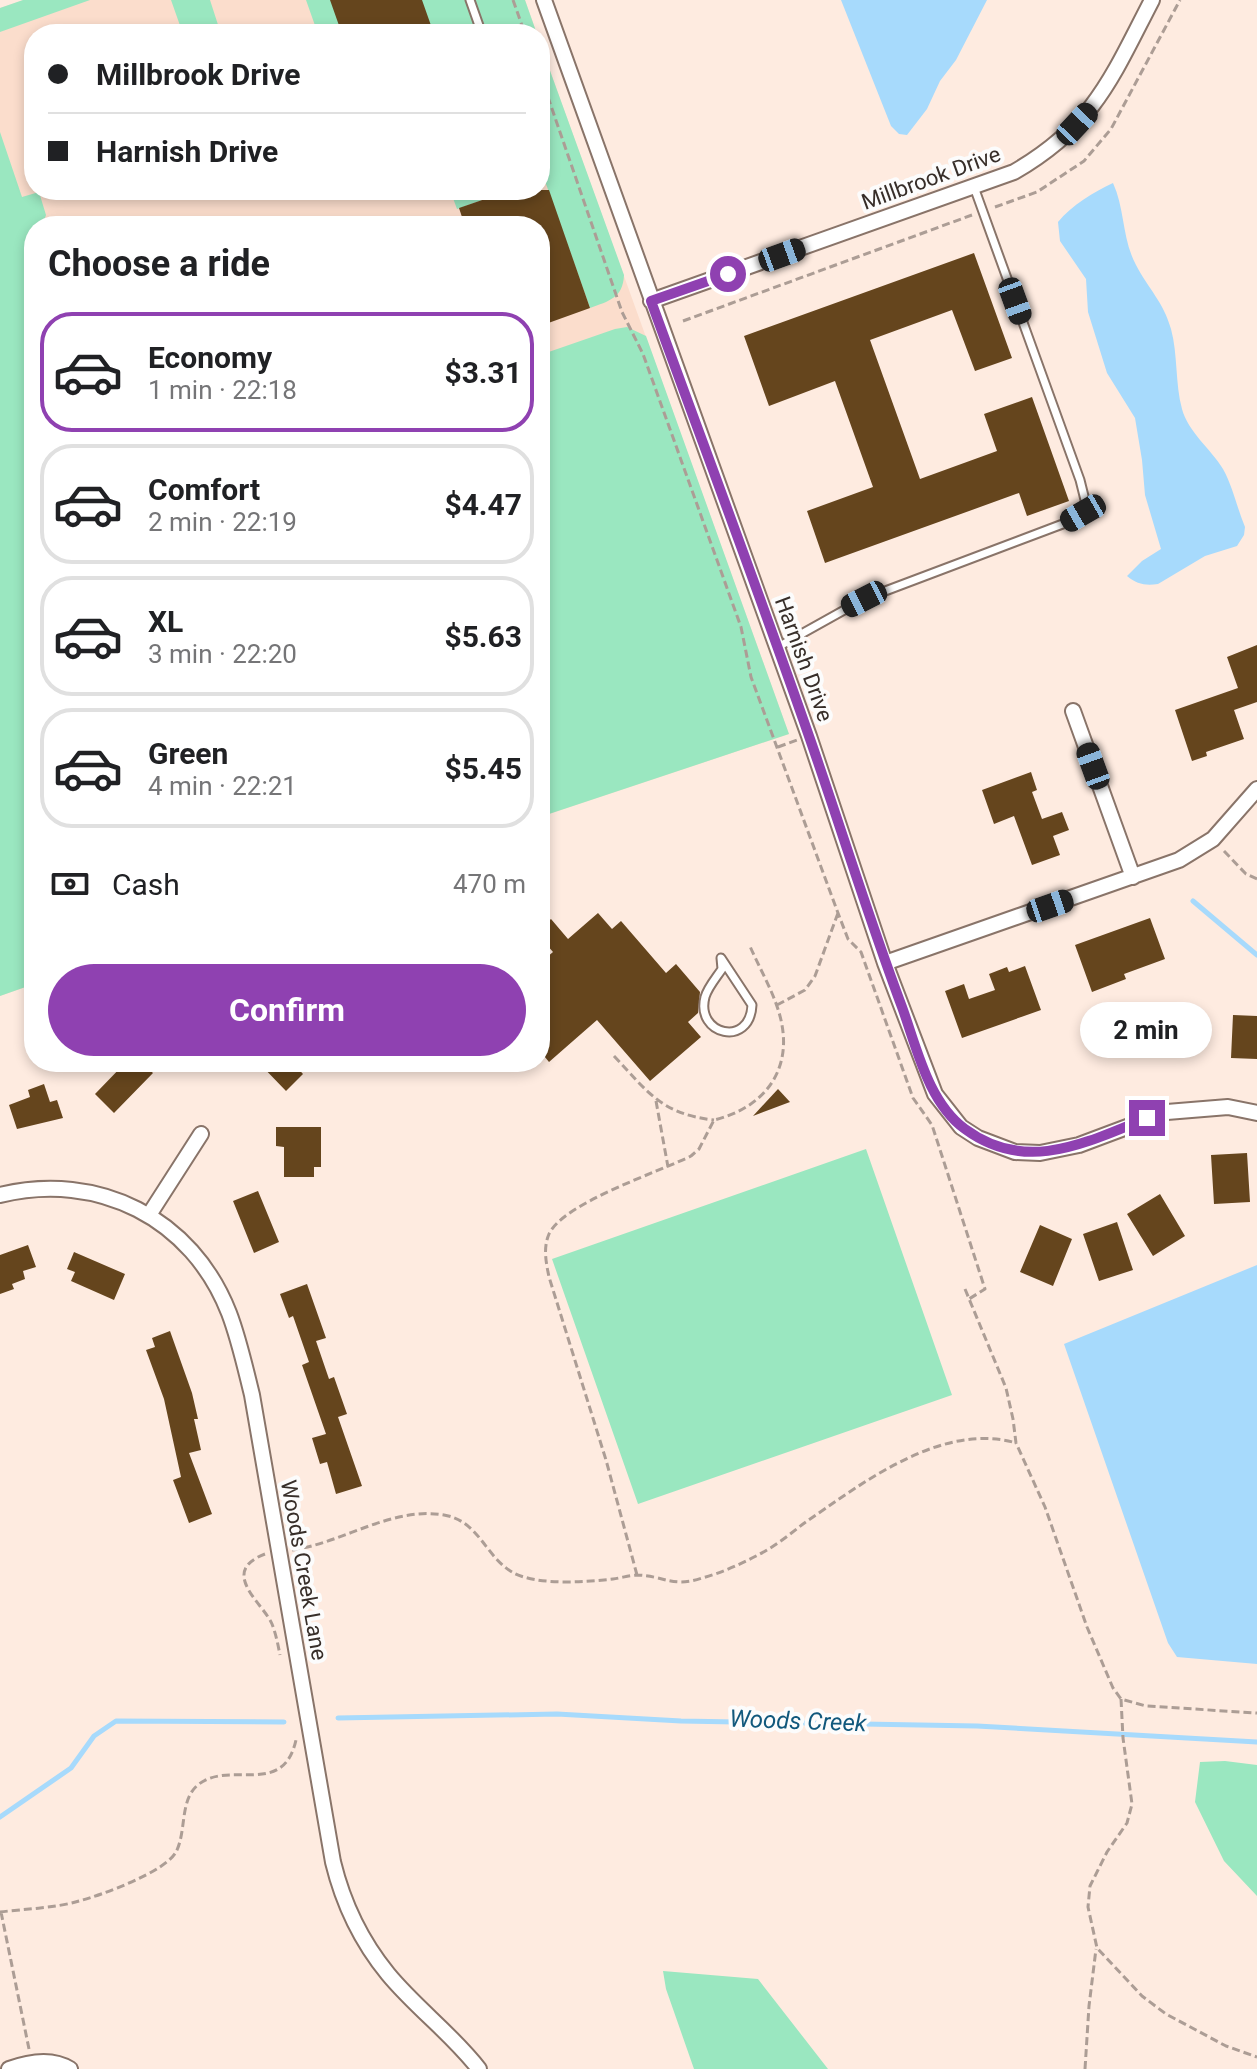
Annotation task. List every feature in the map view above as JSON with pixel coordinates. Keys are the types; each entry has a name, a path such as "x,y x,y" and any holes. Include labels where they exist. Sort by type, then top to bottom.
{"street":[{"name":"Harnish Drive","path":"544,0 809,736 885,963 935,1094 961,1127 996,1146 1015,1152 1040,1153 1079,1145 1147,1118 1187,1108 1228,1107 1257,1113"},
{"name":"Millbrook Drive","path":"651,301 974,187 1014,172 1040,157 1097,102 1114,76 1152,0"},
{"path":"1073,711 1133,877"},
{"path":"885,963 1179,860 1213,839 1257,789"},
{"path":"149,1215 201,1134"},
{"name":"Woods Creek Lane","path":"0,1195 40,1189 86,1191 111,1198 167,1225 213,1281 228,1311 252,1395 333,1862 343,1896 363,1937 390,1976 479,2069"},
{"path":"9,2069 31,2061 63,2065 70,2069"}],"lane":[{"path":"470,0 478,24"},
{"path":"776,648 864,599 1068,522 1083,513 1086,504 1080,480 974,187"},
{"path":"721,958 752,1005 749,1020 744,1027 733,1032 714,1028 708,1021 704,1003 708,989 722,969 721,958"}],"path":[{"path":"513,0 521,24"},
{"path":"550,103 622,312 643,354 741,627 751,677 838,913 848,939 861,952 913,1098 932,1125 985,1289 969,1299"},
{"path":"1213,839 1246,874 1257,879"},
{"path":"776,1005 805,990 815,976 838,913"},
{"path":"614,1056 656,1101 668,1109 694,1118 714,1120 748,1108 771,1086 782,1062 784,1048 782,1024 776,1005 749,944"},
{"path":"656,1101 668,1167"},
{"path":"637,1575 606,1460 549,1277 546,1244 550,1231 557,1223 598,1197 691,1156 699,1149 714,1120"},
{"path":"965,1289 1006,1388 1016,1443 1045,1507 1087,1627 1113,1688 1121,1699 1132,1804 1127,1823 1107,1852 1090,1886 1088,1907 1097,1948 1085,2069"},
{"path":"283,1666 272,1623 248,1593 244,1582 255,1558 278,1551 310,1548 382,1522 433,1514 467,1523 505,1568 516,1575 568,1582 637,1575 686,1583 759,1555 840,1498 933,1447 995,1437 1016,1443"},
{"path":"1121,1699 1146,1706 1257,1713"},
{"path":"31,2061 1,1912 76,1902 139,1878 165,1863 175,1855 185,1807 199,1784 212,1778 261,1775 274,1771 292,1755 297,1735"},
{"path":"1097,1948 1142,1996 1166,2014 1226,2046 1257,2057"}],"shaded area":[{"path":"24,0 525,0 533,24 24,24 24,200 550,200 550,71 789,734 550,814 550,216 24,216 24,988 0,996 0,8"}],"green space":[{"path":"23,0 90,0 0,32 0,8"},
{"path":"171,0 210,0 218,24 179,24"},
{"path":"306,0 525,0 533,24 314,24"},
{"path":"550,71 624,275 618,294 590,308 550,195"},
{"path":"0,132 22,197 24,200 41,200 46,215 24,216 24,988 0,996"},
{"path":"454,200 482,200 457,209"},
{"path":"627,327 646,336 789,734 550,814 550,352"},
{"path":"866,1149 952,1395 638,1504 552,1259"},
{"path":"1200,1762 1257,1765 1257,1896 1224,1861 1195,1802"},
{"path":"663,1971 758,1979 828,2069 694,2069 666,1989"}],"water":[{"path":"841,0 987,0 927,109 907,135 899,134 891,126"},
{"path":"1113,183 1131,255 1164,311 1171,329 1185,417 1223,469 1245,527 1237,546 1205,556 1153,585 1141,584 1127,576 1142,561 1161,549 1145,495 1135,418 1107,373 1088,312 1086,279 1060,241 1058,222 1098,190"},
{"path":"1257,1265 1257,1664 1177,1657 1168,1643 1064,1344"}],"building":[{"path":"330,0 422,0 430,24 338,24"},
{"path":"550,193 590,308 550,322 550,216 462,216 459,208 482,200 550,200"},
{"path":"974,253 1012,358 975,371 952,310 870,340 920,479 997,451 984,414 1032,397 1069,501 1027,516 1019,493 825,563 807,511 873,487 835,381 769,406 744,336"},
{"path":"1257,645 1257,702 1234,710 1244,739 1206,752 1207,756 1192,761 1175,710 1238,688 1227,657"},
{"path":"1031,772 1037,790 1032,792 1042,819 1062,812 1069,830 1053,836 1060,855 1032,865 1014,816 994,824 982,790"},
{"path":"598,913 612,929 621,921 666,973 676,964 700,992 698,1013 688,1022 701,1037 650,1081 597,1020 550,1061 550,955 553,952 550,949 550,920 568,939"},
{"path":"1150,918 1165,959 1124,974 1126,979 1092,992 1075,945"},
{"path":"1025,966 1041,1010 962,1038 945,991 964,984 969,999 995,990 989,974 1007,967 1009,972"},
{"path":"1233,1015 1257,1016 1257,1059 1231,1058"},
{"path":"116,1072 153,1073 114,1113 95,1094"},
{"path":"268,1072 301,1072 303,1074 286,1091"},
{"path":"44,1084 50,1102 57,1100 63,1118 17,1129 9,1105 30,1097 28,1090"},
{"path":"778,1089 790,1102 753,1116"},
{"path":"276,1127 321,1127 321,1167 314,1167 314,1177 284,1177 284,1147 276,1146"},
{"path":"1247,1153 1250,1202 1214,1204 1211,1155"},
{"path":"258,1191 279,1242 254,1253 233,1201"},
{"path":"1160,1194 1185,1236 1153,1256 1127,1214"},
{"path":"1117,1222 1133,1270 1099,1281 1083,1234"},
{"path":"1040,1225 1072,1239 1053,1286 1020,1272"},
{"path":"28,1245 36,1267 23,1271 25,1279 12,1284 14,1289 0,1294 0,1255"},
{"path":"74,1252 125,1274 114,1300 71,1281 75,1272 67,1269"},
{"path":"307,1284 326,1338 316,1341 329,1379 334,1377 347,1414 338,1417 362,1486 336,1494 327,1462 320,1464 312,1438 326,1434 302,1365 309,1362 293,1316 289,1318 280,1294"},
{"path":"170,1331 198,1419 194,1419 201,1450 189,1453 212,1514 189,1523 173,1480 181,1477 164,1399 146,1350 155,1347 152,1338"}],"waterway":[{"path":"1193,901 1257,955"},
{"name":"Woods Creek","path":"338,1718 557,1714 681,1721 977,1726 1257,1742"},
{"name":"Woods Creek","path":"0,1817 71,1768 94,1736 116,1721 284,1722"}],"route":[{"path":"728,274 651,301 809,736 885,963 935,1094 961,1127 978,1138 1015,1152 1040,1153 1079,1145 1147,1118"}]}
